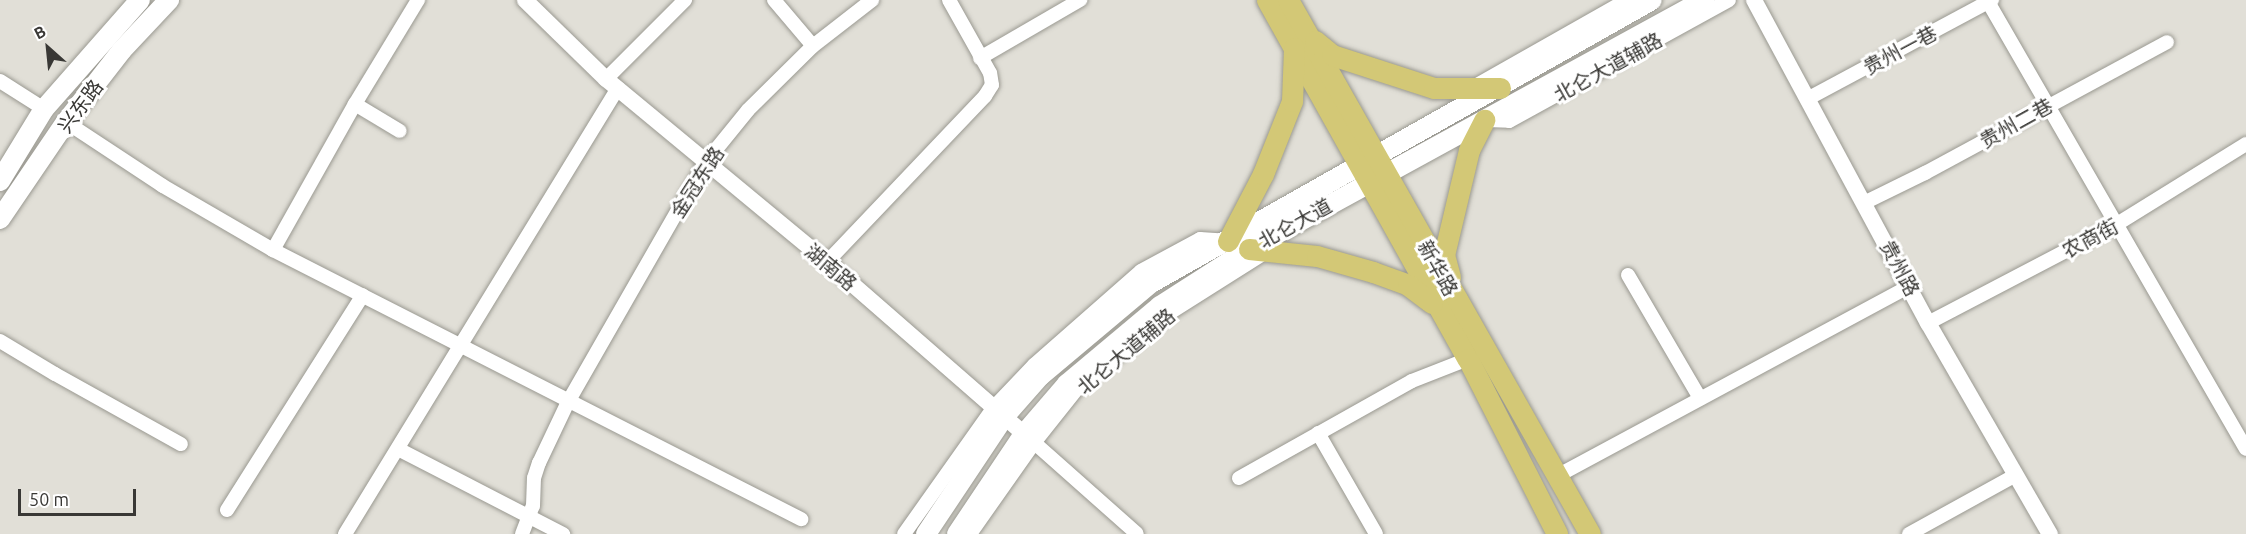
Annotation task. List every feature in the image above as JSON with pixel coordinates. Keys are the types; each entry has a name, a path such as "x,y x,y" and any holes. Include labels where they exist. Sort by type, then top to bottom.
{"main road":[{"name":"兴东路","path":"0,181 44,109 140,0"},
{"name":"兴东路","path":"0,219 66,122 122,50 169,0"},
{"name":"新华路","path":"1268,0 1301,42 1448,306 1557,476 1590,534"},
{"name":"新华路","path":"1288,0 1301,42"},
{"name":"北仑大道","path":"957,534 1067,384 1160,306 1258,250 1321,209 1423,129 1500,88 1652,0"},
{"name":"北仑大道","path":"926,534 999,412 1150,283 1228,241 1373,169 1484,120 1704,0"},
{"path":"1228,241 1263,174 1292,101 1301,42 1332,55 1434,88 1500,88"},
{"path":"1448,306 1444,255 1469,150 1484,120"},
{"path":"1258,250 1317,256 1373,272 1408,285 1448,306"},
{"name":"新华路","path":"1448,306 1468,359 1557,534"}],"street":[{"path":"273,249 355,104 418,0"},
{"name":"湖南路","path":"525,0 612,84 827,262 1137,534"},
{"path":"345,534 462,346 612,84 685,0"},
{"path":"774,0 813,46"},
{"name":"金冠东路","path":"522,534 529,518 539,463 568,402 705,163 748,110 813,46 872,0"},
{"path":"827,262 985,96 992,85 990,73 949,0"},
{"path":"980,58 1080,0"},
{"path":"1423,129 1471,88 1627,0"},
{"name":"北仑大道辅路","path":"1484,120 1509,121 1729,0"},
{"name":"贵州路","path":"1754,0 1928,323 2050,534"},
{"path":"1989,1 2245,446"},
{"name":"贵州一巷","path":"1807,99 1989,1"},
{"name":"贵州二巷","path":"1864,202 1925,173 2167,42"},
{"path":"0,81 44,109"},
{"path":"355,104 400,130"},
{"path":"66,122 164,186 273,249 568,402 801,519"},
{"name":"农商街","path":"1928,323 2117,224 2246,144"},
{"path":"1628,275 1700,398"},
{"path":"1557,476 1910,286"},
{"path":"227,510 363,295"},
{"path":"0,341 181,444"},
{"path":"1239,478 1412,381 1468,359"},
{"path":"904,534 999,412"},
{"path":"1318,433 1376,534"},
{"path":"970,534 1029,438"},
{"path":"398,450 563,534"},
{"path":"1908,534 2016,475"}]}
